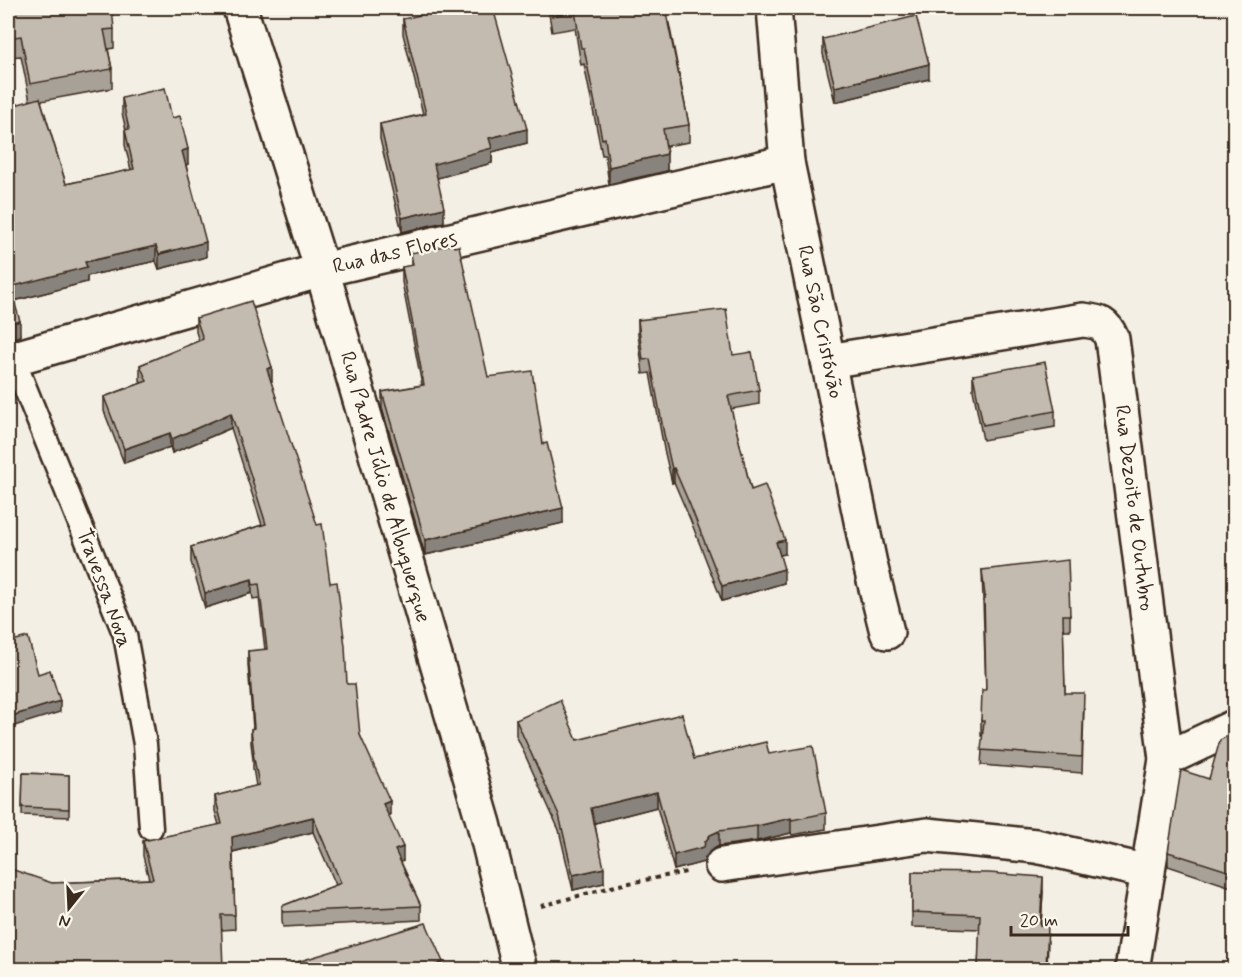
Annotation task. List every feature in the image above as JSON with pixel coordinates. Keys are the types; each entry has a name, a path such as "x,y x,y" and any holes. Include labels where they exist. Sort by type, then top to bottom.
{"street":[{"name":"Rua Padre Júlio de Albuquerque","path":"240,8 322,270 484,824 520,969"},
{"name":"Rua São Cristóvão","path":"774,8 787,162 870,564 887,632"},
{"name":"Rua das Flores","path":"10,359 322,270 787,162"},
{"name":"Rua Dezoito de Outubro","path":"828,361 1083,320 1097,322 1108,328 1112,339 1166,759 1132,969"},
{"path":"1166,759 1234,727"},
{"path":"722,865 927,835 1036,846 1148,872"}],"lane":[{"name":"Travessa Nova","path":"10,359 125,635 145,744 152,828"}],"path":[{"path":"507,915 619,885 722,865"}],"building":[{"path":"8,8 112,8 114,29 104,30 112,69 30,84 21,36 8,38"},
{"path":"449,8 493,8 527,129 489,138 492,148 434,164 444,208 402,218 380,124 426,114 403,19"},
{"path":"551,8 665,8 689,125 663,129 667,154 609,167 605,138 602,139 575,11 552,16"},
{"path":"916,16 929,64 835,87 823,39"},
{"path":"165,88 172,118 180,116 188,149 182,151 206,242 159,254 156,246 85,262 87,267 10,287 20,321 8,324 8,107 40,98 66,184 134,169 125,130 129,129 122,98"},
{"path":"453,244 454,247 459,246 488,377 532,371 543,444 547,443 563,508 425,540 382,392 424,385 402,267 413,265 411,253"},
{"path":"251,301 272,367 267,369 317,525 322,524 330,583 337,582 347,684 355,684 360,735 390,801 383,804 403,847 395,850 421,906 283,912 282,906 341,883 313,817 232,837 235,915 221,915 223,969 8,969 8,868 52,883 153,879 143,841 222,824 215,796 259,785 251,729 254,728 248,651 267,649 259,584 253,585 252,579 205,593 191,547 266,524 231,413 172,439 170,433 124,449 104,397 147,381 140,365 203,339 196,318"},
{"path":"726,309 733,355 752,352 759,390 728,396 751,490 765,485 785,540 776,542 784,569 722,586 690,505 674,468 672,469 650,359 643,360 638,320"},
{"path":"1045,362 1055,411 983,425 973,375"},
{"path":"1068,560 1070,615 1063,615 1065,693 1084,693 1082,757 981,750 984,721 981,721 982,690 986,690 985,596 982,570"},
{"path":"8,624 12,641 28,637 38,674 50,670 60,701 8,717"},
{"path":"560,700 577,740 682,714 694,759 766,742 769,754 813,746 826,813 719,831 710,835 704,847 674,855 657,792 591,808 604,868 573,875 559,815 516,720"},
{"path":"1234,733 1234,873 1168,852 1181,770 1209,779 1220,740"},
{"path":"23,773 69,775 69,809 22,807"},
{"path":"912,872 989,873 1043,877 1040,926 1048,926 1046,968 978,969 980,915 912,912"},
{"path":"426,923 443,962 426,969 274,969"},
{"path":"1181,965 1195,969 1180,969"}]}
